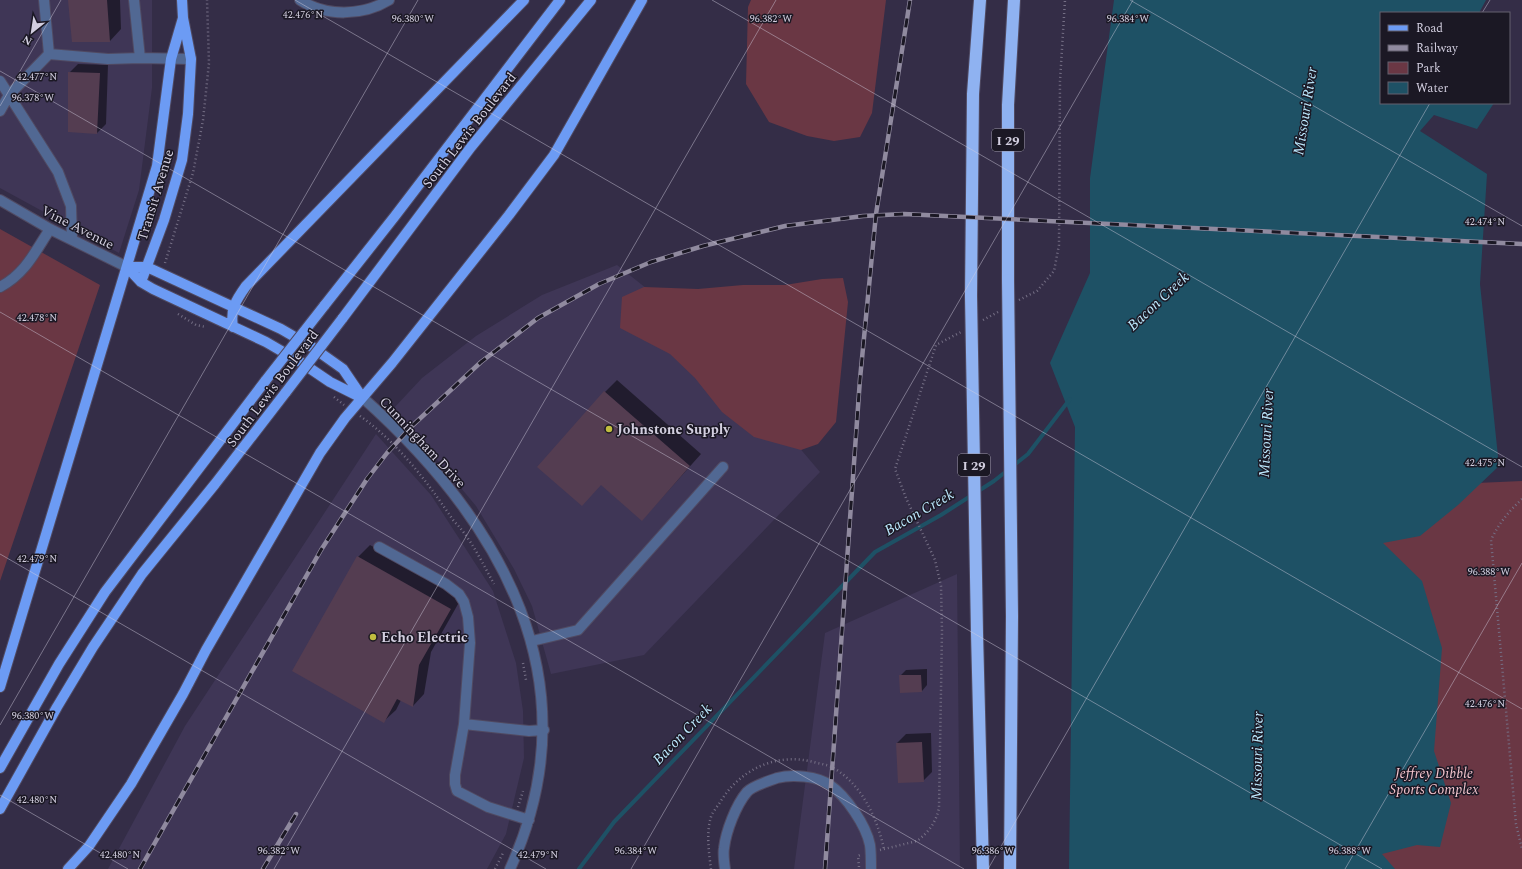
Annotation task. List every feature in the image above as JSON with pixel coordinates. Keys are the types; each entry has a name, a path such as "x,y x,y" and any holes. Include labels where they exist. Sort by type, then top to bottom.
{"highway":[{"name":"I 29","path":"980,0 973,94 971,296 982,869"},
{"name":"I 29","path":"1010,869 1012,616 1008,280 1008,105 1014,0"}],"main road":[{"name":"Transit Avenue","path":"141,282 164,220 182,160 188,114 191,59 183,18 182,0"},
{"path":"233,327 231,316 234,307 246,286 524,0"},
{"name":"South Lewis Boulevard","path":"0,768 59,664 105,592 266,380 395,216 560,0"},
{"name":"South Lewis Boulevard","path":"0,809 93,647 142,574 215,484 286,392 471,147 591,0"},
{"path":"68,869 89,846 131,784 304,479 336,430 362,397 392,363 441,299 480,253 554,154 642,0"},
{"name":"Transit Avenue","path":"0,687 157,166 171,59 183,18"},
{"path":"127,267 147,267 282,329 343,369 362,397"},
{"name":"Vine Avenue","path":"127,267 141,282"},
{"name":"Cunningham Drive","path":"141,282 176,301 266,342 302,363 330,382 362,397"}],"street":[{"path":"0,112 9,95 49,54 44,0"},
{"path":"134,0 140,58"},
{"path":"300,0 307,4 329,11 348,13 364,11 389,0"},
{"path":"49,54 108,59 191,59"},
{"path":"0,81 58,172 71,206 72,239"},
{"name":"Vine Avenue","path":"0,200 50,229 127,267"},
{"path":"0,287 6,284 25,268 50,229"},
{"name":"Cunningham Drive","path":"362,397 382,415 440,476 484,537 510,584 524,616 532,642 542,696 544,730 534,800 522,844 510,869"},
{"path":"532,642 578,630 723,467"},
{"path":"379,547 446,584 459,594 464,602 468,617 470,643 464,724 454,784 457,791 488,807 529,820"},
{"path":"464,724 529,731 544,730"},
{"path":"725,869 724,848 734,810 748,791 767,781 785,776 803,776 830,784 855,811 864,827 870,845 871,869"}],"path":[{"path":"711,869 708,842 711,817 722,797 735,782 754,768 777,760 804,759 831,767 846,778 863,796 879,827 884,849 917,841 922,838 936,819 938,808 942,631 941,586 935,560 906,498"},
{"path":"1522,498 1511,508 1498,525 1491,540 1515,816 1522,849"},
{"path":"858,856 859,869"}],"shaded area":[{"path":"0,0 152,0 152,88 139,190 119,253 0,188"},
{"path":"617,265 700,331 820,472 644,655 551,674 532,606 514,569 476,506 394,408 422,378 476,336 542,295"},
{"path":"376,434 431,495 493,591 516,663 523,711 524,758 506,834 487,869 108,869 185,726"},
{"path":"957,574 960,869 794,869 825,633"}],"green space":[{"path":"751,0 886,0 872,113 860,137 834,141 807,136 769,122 746,84 748,7"},
{"path":"0,229 100,285 0,581"},
{"path":"843,278 848,302 836,422 818,444 801,450 754,437 722,412 695,378 670,354 620,328 622,297 644,287 698,289 743,285 785,285 822,279"},
{"name":"Jeffrey Dibble Sports Complex","path":"1522,481 1522,869 1341,869 1364,488"}],"water":[{"name":"Missouri River","path":"1114,0 1486,0 1480,12 1380,12 1380,104 1493,104 1477,129 1434,115 1420,131 1487,174 1480,284 1499,466 1458,505 1420,536 1383,543 1422,581 1442,648 1434,751 1451,803 1440,847 1417,845 1382,854 1395,869 1069,869 1075,427 1050,363 1090,273 1090,178"}],"building":[{"path":"68,0 107,0 110,42 72,42"},
{"path":"68,72 100,73 97,134 68,132"},
{"name":"Johnstone Supply","path":"604,391 690,466 642,521 601,485 582,506 537,467"},
{"name":"Echo Electric","path":"357,556 451,609 419,665 413,707 397,699 384,723 292,671"},
{"path":"899,675 921,675 922,692 900,693"},
{"path":"922,742 924,782 898,783 896,743"}],"waterway":[{"name":"Bacon Creek","path":"579,869 614,822 875,552 941,515 994,481 1028,454 1070,399"}],"railway":[{"path":"825,869 860,379 876,214 910,0"},
{"path":"140,869 321,550 367,479 387,453 413,425 481,362 538,318 599,284 651,262 703,246 785,226 863,216 904,214 1522,244"},
{"path":"263,869 296,814"}],"place":[{"name":"Johnstone Supply","path":"609,429"},
{"name":"Echo Electric","path":"373,637"}]}
